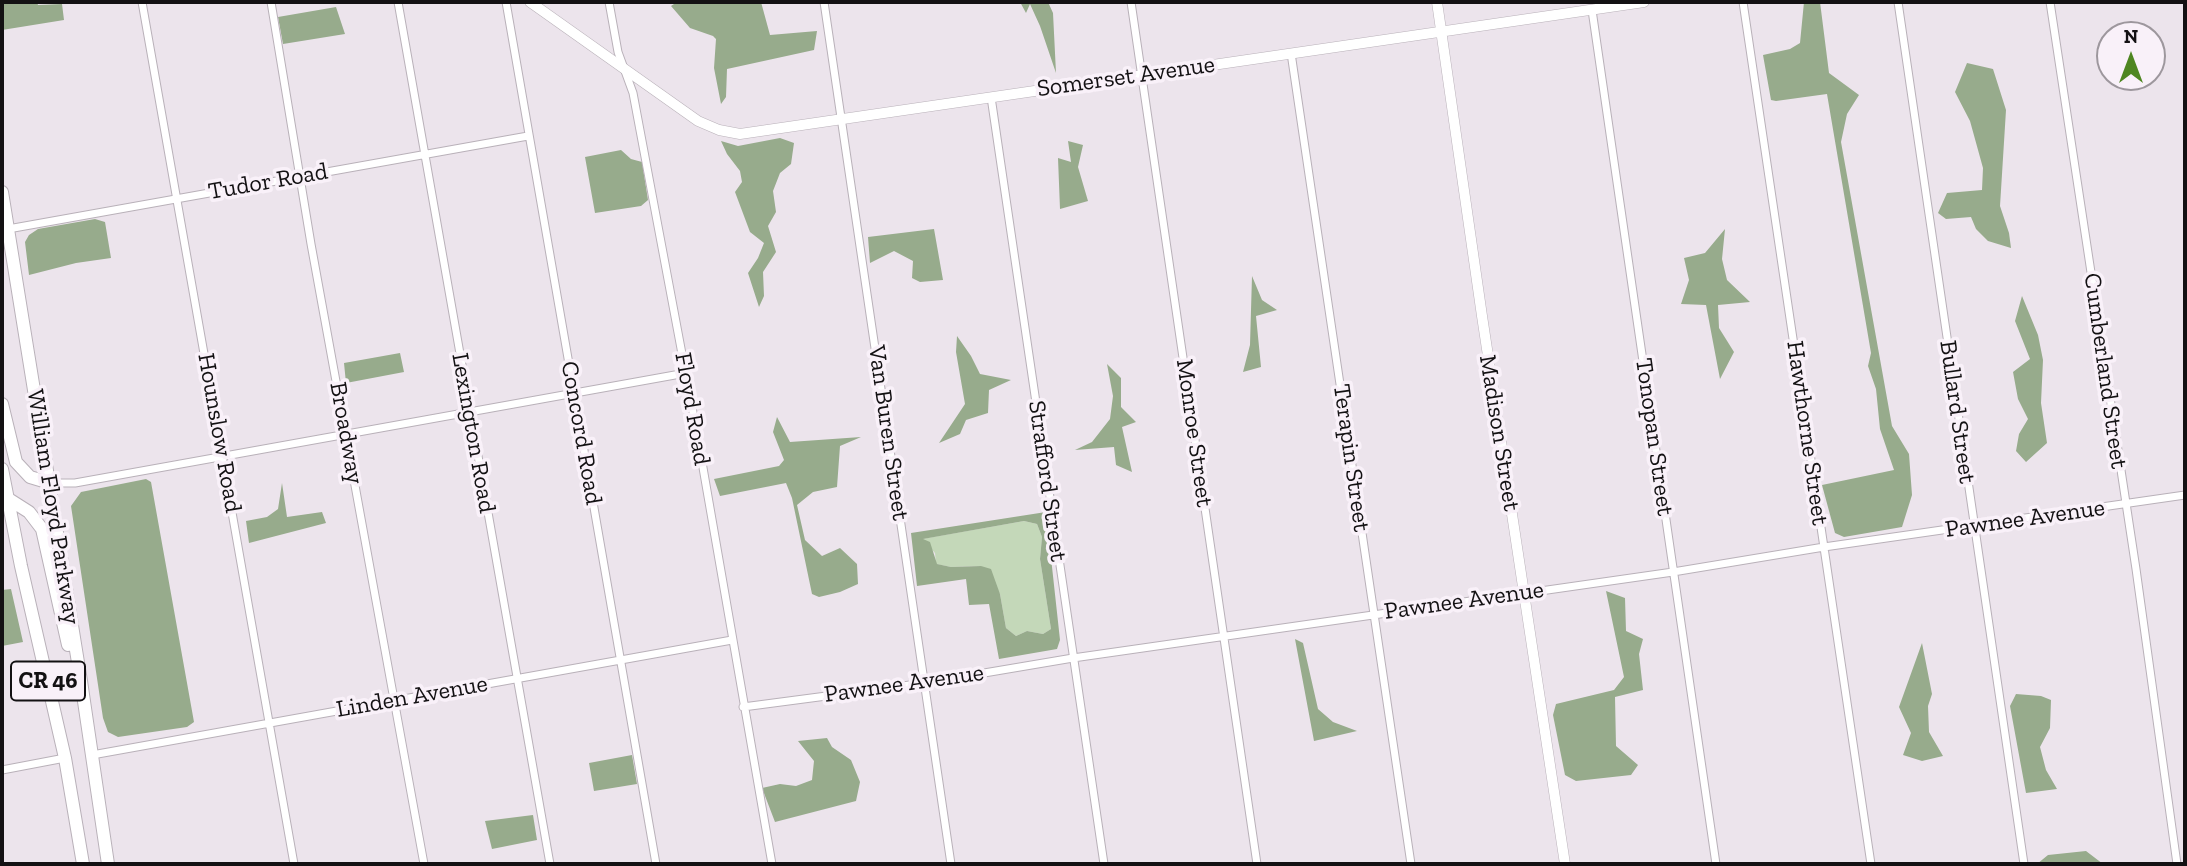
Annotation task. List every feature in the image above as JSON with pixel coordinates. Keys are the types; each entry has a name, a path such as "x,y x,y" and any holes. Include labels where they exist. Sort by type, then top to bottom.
{"highway":[{"name":"William Floyd Parkway","path":"2,192 50,482 108,864"},
{"path":"2,404 16,462 30,477 50,482"},
{"name":"William Floyd Parkway","path":"2,470 4,498 65,758 83,864"},
{"path":"4,498 30,512 42,529 69,652 81,681"}],"street":[{"name":"Hounslow Road","path":"142,2 295,864"},
{"name":"Broadway","path":"271,2 424,864"},
{"name":"Lexington Road","path":"398,2 550,864"},
{"name":"Concord Road","path":"506,2 656,864"},
{"path":"530,2 625,70"},
{"name":"Floyd Road","path":"609,2 618,52 633,93 772,864"},
{"name":"Van Buren Street","path":"824,2 951,864"},
{"name":"Monroe Street","path":"1131,2 1258,864"},
{"name":"Madison Street","path":"1437,2 1564,864"},
{"name":"Somerset Avenue","path":"625,70 698,121 726,132 747,134 1644,2"},
{"name":"Hawthorne Street","path":"1743,2 1871,864"},
{"name":"Bullard Street","path":"1898,2 2024,864"},
{"name":"Cumberland Street","path":"2050,2 2177,864"},
{"name":"Tonopan Street","path":"1592,10 1716,864"},
{"name":"Terapin Street","path":"1291,53 1411,864"},
{"name":"Strafford Street","path":"990,97 1104,864"},
{"name":"Tudor Road","path":"8,229 528,136"},
{"path":"50,482 75,483 685,373"},
{"name":"Pawnee Avenue","path":"743,707 925,683 1374,613 1673,572 1824,547 2185,495"},
{"name":"Linden Avenue","path":"92,755 732,640"},
{"path":"2,770 65,758"}],"green space":[{"path":"2,2 62,4 64,20 2,30"},
{"path":"677,2 761,2 770,35 817,31 814,50 727,69 726,97 721,104 714,68 716,39 690,28 671,6"},
{"path":"1020,2 1048,2 1053,13 1056,73 1030,4 1026,13"},
{"path":"1804,2 1820,2 1829,73 1859,95 1847,114 1841,142 1892,426 1909,454 1912,495 1902,527 1844,537 1835,533 1822,485 1894,470 1880,429 1876,389 1868,366 1871,353 1827,94 1771,100 1763,55 1790,49 1800,43"},
{"path":"336,7 345,34 283,44 278,17"},
{"path":"1967,63 1993,69 2006,110 2000,206 2011,248 1988,241 1976,229 1971,217 1946,219 1938,213 1947,193 1982,190 1983,168 1970,121 1955,92"},
{"path":"780,138 794,143 791,164 780,173 773,191 776,212 768,226 776,252 763,272 764,296 759,307 748,273 764,243 750,232 735,192 742,182 740,171 721,141 738,146"},
{"path":"1068,141 1083,145 1078,167 1088,201 1060,209 1058,158 1071,162"},
{"path":"621,150 631,159 642,162 648,200 641,206 595,213 585,157"},
{"path":"95,219 105,222 111,258 76,263 29,275 25,242 29,235 38,229"},
{"path":"934,229 943,280 920,282 912,278 913,261 894,251 870,263 868,237"},
{"path":"1725,229 1722,259 1727,280 1750,302 1718,305 1719,328 1734,352 1720,379 1706,305 1681,304 1689,280 1684,258 1705,253"},
{"path":"1252,276 1262,300 1277,310 1256,316 1261,367 1243,372 1250,345"},
{"path":"2022,296 2038,335 2043,360 2041,403 2047,443 2026,462 2016,451 2019,434 2028,419 2018,399 2013,372 2030,359 2015,321"},
{"path":"957,336 980,374 1011,380 989,390 988,413 966,420 960,434 939,443 965,404 956,352"},
{"path":"400,353 404,372 346,383 344,363"},
{"path":"1107,364 1121,378 1121,407 1136,422 1122,427 1132,472 1116,465 1114,447 1075,450 1092,442 1110,419 1113,396"},
{"path":"777,417 790,442 861,437 840,446 837,487 813,492 797,505 805,540 822,556 840,548 857,564 858,584 840,592 819,597 812,594 792,498 786,483 720,496 714,479 779,466 784,460 773,432"},
{"path":"146,479 151,482 194,722 187,727 118,737 108,732 103,718 71,506 81,492"},
{"path":"282,483 287,517 322,512 326,523 249,543 246,521 267,517 278,509"},
{"path":"1046,512 1060,640 1057,649 999,659 989,604 969,605 966,579 917,586 911,533","holes":["1024,521 1037,524 1042,537 1040,559 1051,629 1043,634 1027,631 1016,636 1006,628 1000,594 991,569 937,564 930,542 923,539"]},
{"path":"1024,521 1037,524 1042,537 1040,559 1051,629 1043,634 1027,631 1016,636 1006,628 1000,594 981,566 951,567 936,564 935,553 922,539"},
{"path":"11,589 23,642 2,646 2,590"},
{"path":"1606,591 1625,598 1626,631 1643,639 1639,654 1643,690 1615,697 1616,746 1638,765 1631,775 1576,781 1565,775 1553,715 1556,704 1614,690 1624,677"},
{"path":"1295,639 1303,643 1318,709 1333,722 1357,731 1314,741"},
{"path":"1922,643 1932,694 1928,706 1929,732 1943,756 1922,761 1903,755 1911,733 1899,707"},
{"path":"2016,694 2041,696 2051,700 2050,728 2040,747 2046,770 2057,789 2026,793 2010,706"},
{"path":"827,738 832,747 851,760 860,782 856,801 775,822 762,788 780,784 796,786 812,780 814,761 798,741"},
{"path":"632,755 637,784 594,791 589,763"},
{"path":"533,815 537,840 492,849 485,821"},
{"path":"2086,851 2103,864 2037,864 2048,855"}]}
